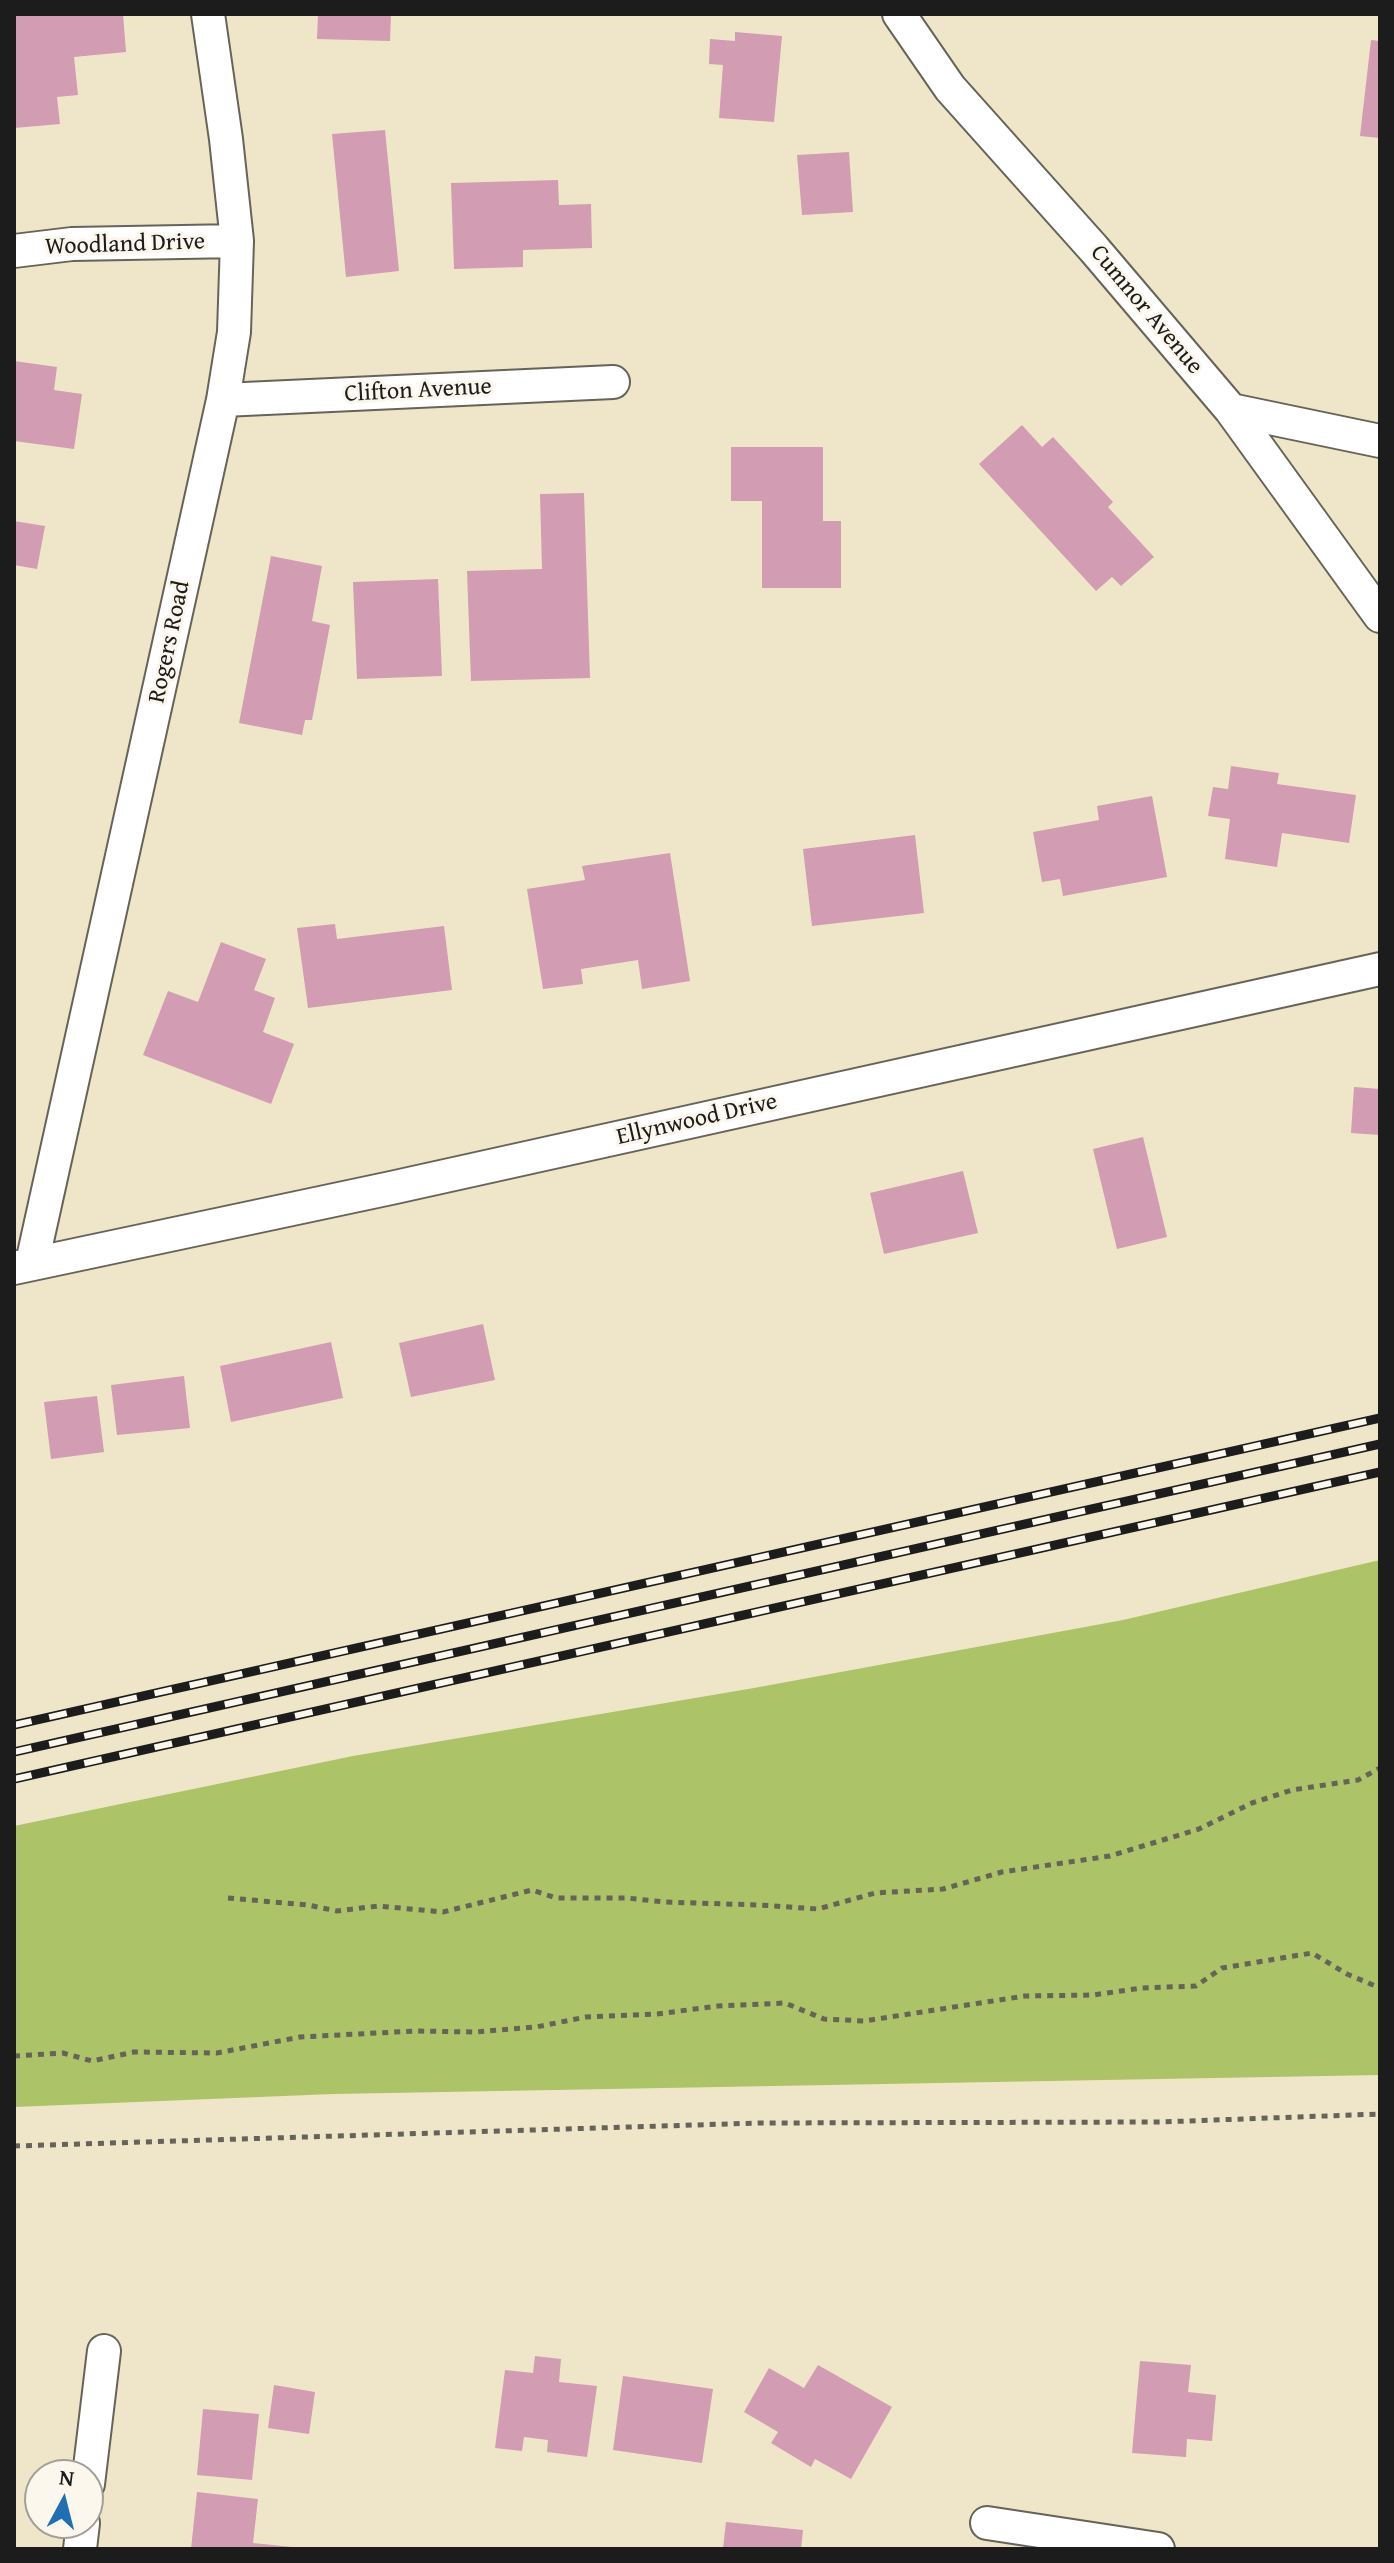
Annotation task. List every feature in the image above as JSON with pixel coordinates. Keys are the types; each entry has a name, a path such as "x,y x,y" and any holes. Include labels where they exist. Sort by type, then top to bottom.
{"street":[{"name":"Rogers Road","path":"23,1265 223,400 234,332 237,241 208,14"},
{"name":"Cumnor Avenue","path":"899,14 950,88 1094,249 1231,410 1380,616"},
{"name":"Woodland Drive","path":"14,251 72,244 237,241"},
{"name":"Clifton Avenue","path":"223,400 613,382"},
{"path":"1231,410 1380,441"},
{"name":"Ellynwood Drive","path":"23,1265 391,1188 1380,969"},
{"path":"91,2459 104,2351"},
{"path":"987,2523 1158,2549"}],"path":[{"path":"228,1898 308,1905 337,1911 378,1906 443,1912 532,1890 556,1898 627,1898 818,1909 875,1893 943,1889 1002,1872 1110,1856 1199,1829 1252,1803 1292,1790 1358,1780 1380,1768"},
{"path":"14,2056 63,2053 92,2061 134,2052 173,2055 217,2053 300,2037 521,2028 586,2017 657,2014 731,2005 785,2003 824,2019 864,2021 1025,1996 1093,1995 1142,1988 1196,1986 1222,1968 1312,1953 1347,1974 1380,1988"},
{"path":"14,2146 759,2123 1160,2122 1380,2114"}],"green space":[{"path":"1380,1560 1380,2075 333,2094 14,2107 14,1826 353,1756 754,1688 1123,1620"}],"building":[{"path":"14,14 123,14 126,52 74,57 78,95 57,97 60,124 14,128"},
{"path":"318,14 391,14 390,41 317,39"},
{"path":"735,32 782,36 774,122 719,118 723,65 709,64 710,39 735,41"},
{"path":"1371,40 1380,41 1380,138 1360,136"},
{"path":"385,130 399,271 346,277 332,134"},
{"path":"849,152 853,212 802,215 797,155"},
{"path":"558,180 559,205 591,204 592,248 523,250 523,267 454,269 451,183"},
{"path":"14,361 57,367 54,390 82,394 74,449 14,441"},
{"path":"1022,425 1042,447 1053,437 1113,502 1108,507 1154,557 1121,586 1112,577 1096,591 979,464"},
{"path":"731,447 823,447 823,521 841,521 841,588 762,588 762,501 731,501"},
{"path":"584,493 590,678 471,681 467,571 542,569 540,494"},
{"path":"14,521 45,526 37,569 14,565"},
{"path":"271,556 322,566 312,621 330,625 312,720 305,720 302,735 239,723"},
{"path":"438,579 442,676 357,679 353,582"},
{"path":"1231,766 1279,773 1277,784 1356,795 1349,843 1282,833 1277,867 1225,859 1230,819 1208,816 1213,787 1228,789"},
{"path":"1152,796 1167,877 1063,896 1060,879 1042,882 1033,832 1099,820 1097,806"},
{"path":"915,835 924,913 812,926 803,849"},
{"path":"670,853 690,981 642,989 638,960 581,969 583,984 543,989 527,889 585,880 582,866"},
{"path":"335,924 337,939 444,926 452,990 308,1008 297,928"},
{"path":"221,942 266,959 254,990 275,998 263,1032 294,1044 271,1104 143,1055 168,991 198,1002"},
{"path":"1354,1087 1380,1089 1380,1135 1351,1133"},
{"path":"1143,1137 1167,1237 1117,1249 1093,1149"},
{"path":"963,1171 978,1233 884,1254 870,1193"},
{"path":"483,1324 495,1380 411,1397 399,1343"},
{"path":"331,1342 343,1398 231,1422 220,1366"},
{"path":"184,1376 190,1428 117,1435 111,1385"},
{"path":"97,1396 104,1452 51,1459 44,1402"},
{"path":"535,2356 561,2359 559,2382 597,2386 587,2457 547,2452 548,2440 524,2437 522,2451 495,2448 505,2370 533,2373"},
{"path":"1140,2361 1191,2365 1188,2392 1216,2395 1212,2441 1187,2439 1186,2457 1132,2453"},
{"path":"818,2365 892,2407 851,2479 815,2459 811,2467 771,2443 778,2432 744,2412 769,2368 804,2388"},
{"path":"623,2376 713,2389 702,2463 613,2450"},
{"path":"274,2385 315,2392 309,2434 268,2428"},
{"path":"203,2409 259,2414 252,2480 197,2475"},
{"path":"197,2492 258,2499 253,2543 292,2549 191,2549"},
{"path":"726,2522 803,2530 801,2549 723,2548"}],"railway":[{"path":"14,1725 1380,1418"},
{"path":"14,1752 1380,1444"},
{"path":"14,1779 1380,1472"}]}
